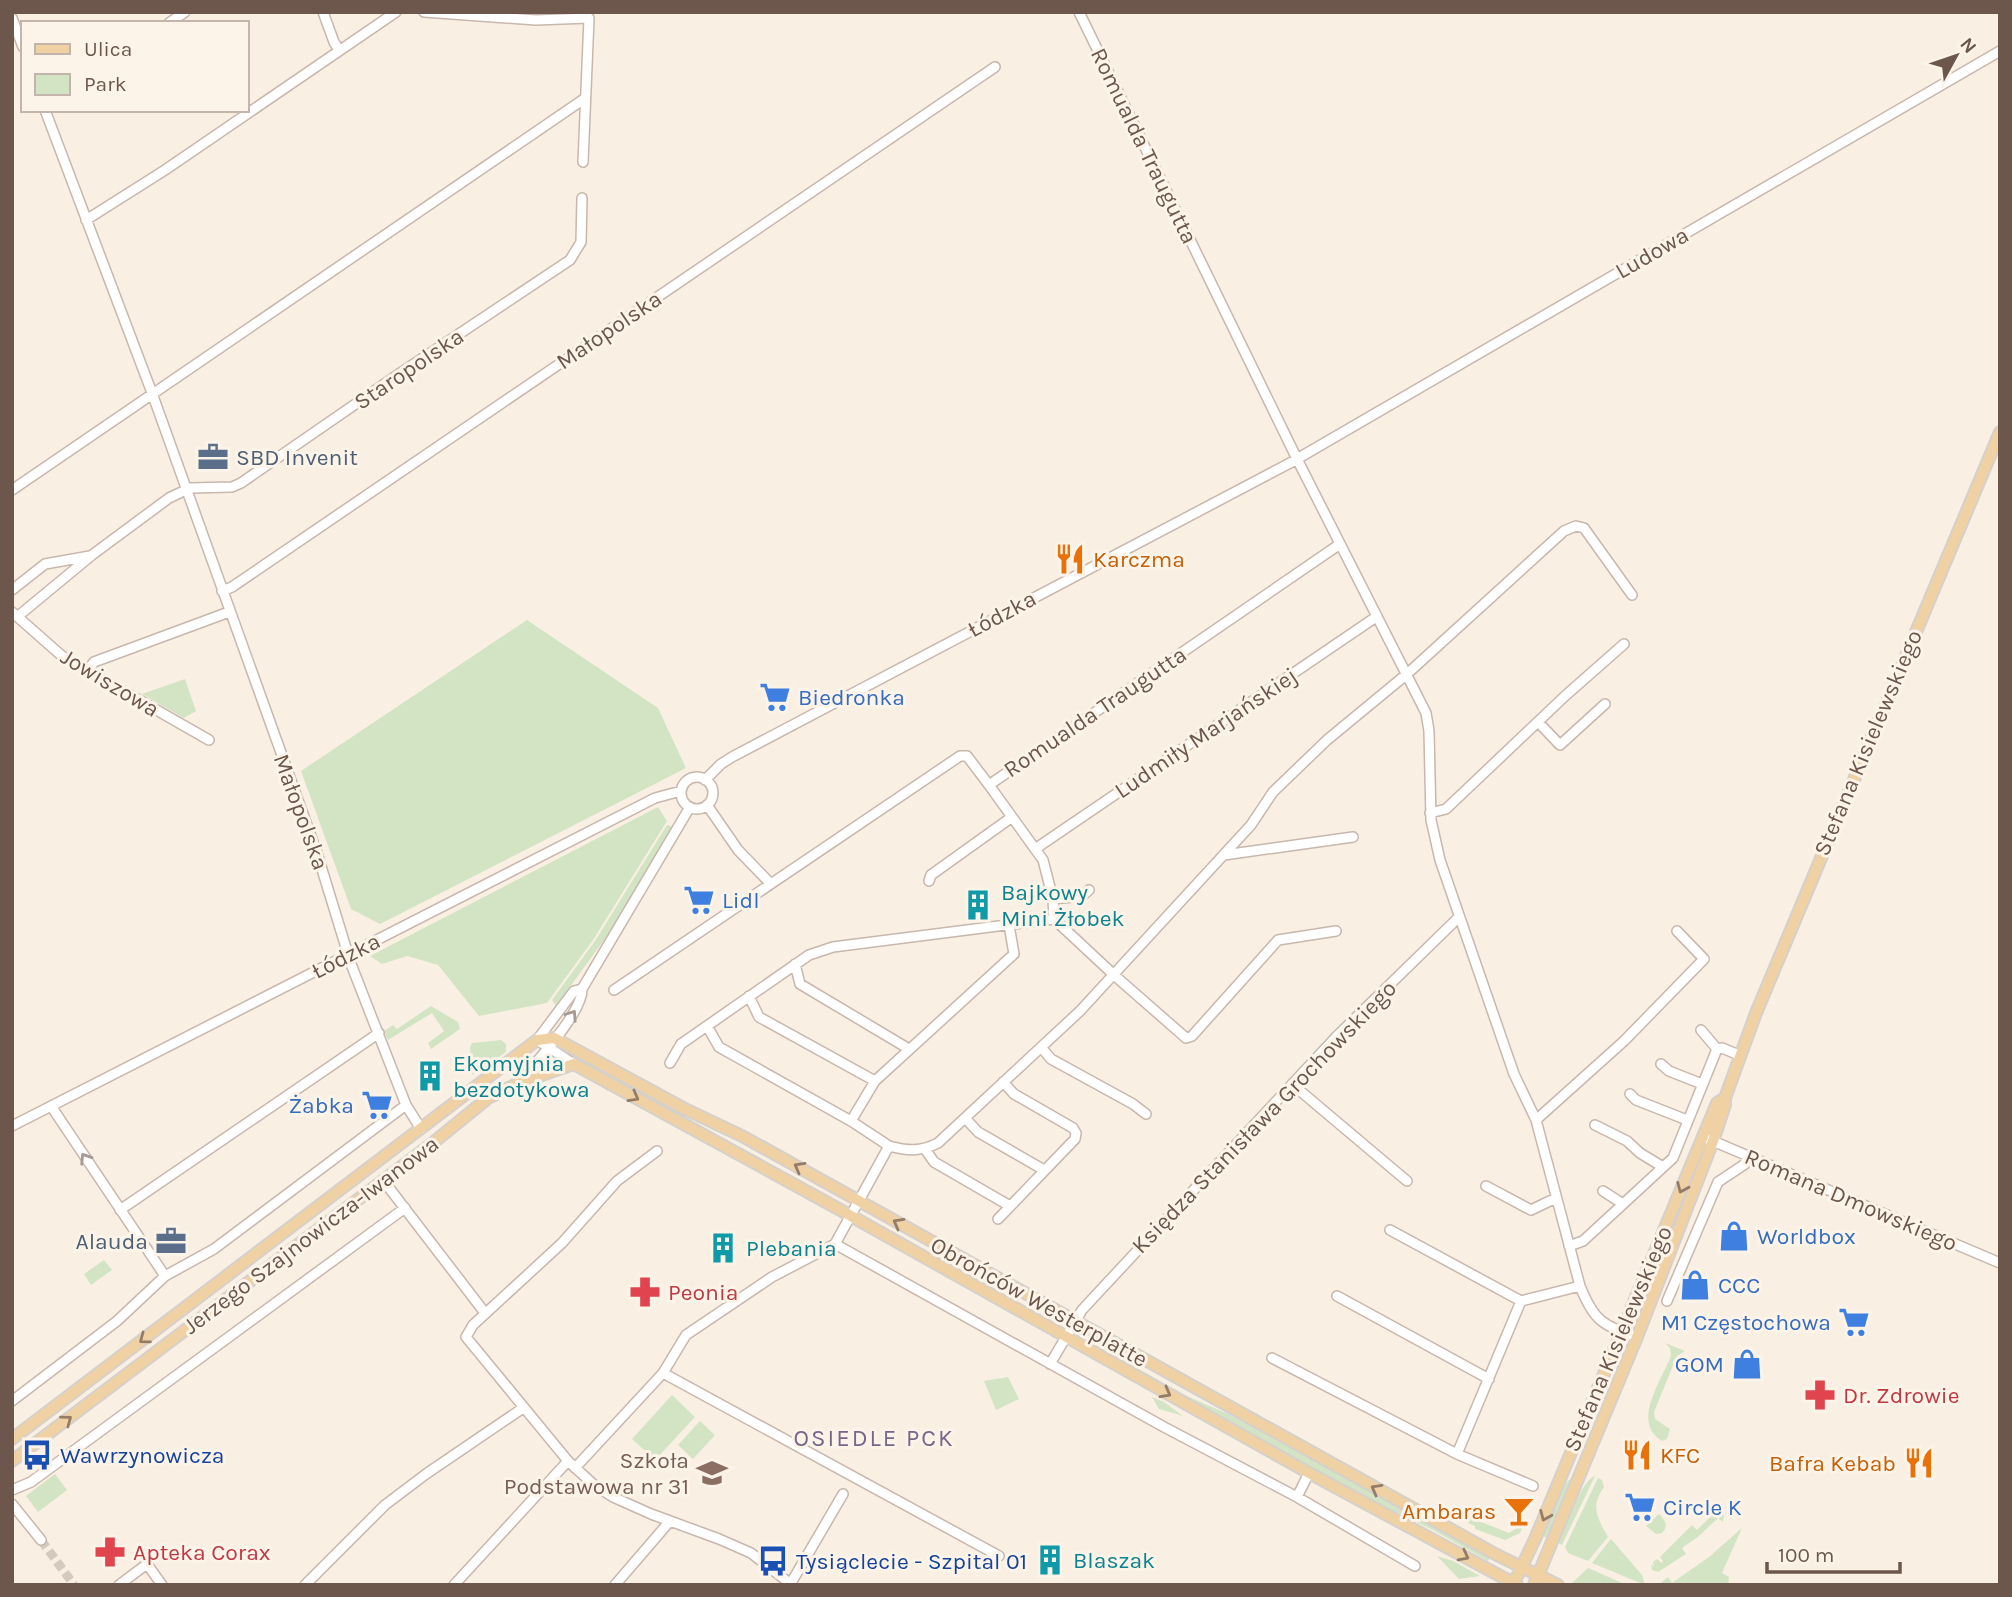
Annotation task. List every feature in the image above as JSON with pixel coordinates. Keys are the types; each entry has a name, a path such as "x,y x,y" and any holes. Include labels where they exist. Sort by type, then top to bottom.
{"main road":[{"name":"Stefana Kisielewskiego","path":"1515,1584 1621,1332 1725,1105 1739,1055 2000,432"},
{"path":"537,1040 551,1042"},
{"name":"Jerzego Szajnowicza-Iwanowa","path":"12,1439 537,1040"},
{"name":"Obrońców Westerplatte","path":"551,1042 742,1136 1522,1569 1536,1581 1558,1585"},
{"path":"519,1083 574,1064"},
{"name":"Obrońców Westerplatte","path":"574,1064 851,1216 1309,1474 1515,1584"},
{"name":"Jerzego Szajnowicza-Iwanowa","path":"12,1461 488,1098 519,1083"},
{"name":"Stefana Kisielewskiego","path":"1536,1581 1637,1338 1708,1139"}],"street":[{"path":"323,12 339,50"},
{"path":"86,220 165,170 396,12"},
{"path":"424,12 536,20 589,18 583,162"},
{"name":"Romualda Traugutta","path":"1079,12 1300,457 1376,617 1423,705 1429,731 1430,813 1440,860 1514,1074 1536,1120 1580,1286 1589,1309 1604,1324 1637,1338"},
{"path":"12,18 21,42"},
{"name":"Ludowa","path":"1300,457 2000,51"},
{"name":"Małopolska","path":"222,591 255,572 995,67"},
{"path":"12,490 584,99"},
{"name":"Małopolska","path":"47,112 152,393 317,853 348,955 406,1105 421,1129"},
{"name":"Staropolska","path":"185,490 196,487 232,487 241,483 398,374 570,260 582,242 582,198"},
{"name":"Łódzka","path":"705,780 732,757 1300,457"},
{"path":"15,615 169,498 185,490"},
{"path":"707,1026 719,1047 851,1121 889,1146 911,1151 938,1143 1114,975 1251,824 1273,792 1327,740 1407,674 1570,527 1584,528 1632,596"},
{"name":"Romualda Traugutta","path":"614,990 960,756 967,756 989,785 1340,544"},
{"path":"12,590 44,564 92,555"},
{"path":"87,671 94,662 229,612"},
{"name":"Jowiszowa","path":"15,615 56,652 209,740"},
{"name":"Ludmiły Marjańskiej","path":"1035,849 1376,617"},
{"path":"1430,813 1446,809 1623,644"},
{"path":"1538,722 1560,745 1605,704"},
{"path":"691,779 705,780 712,792 707,805 697,809 690,807 684,802 681,791 684,784 691,779"},
{"path":"989,785 1043,860 1053,899 1054,919 1186,1038 1192,1036 1278,940 1336,931"},
{"name":"Łódzka","path":"12,1126 655,798 681,791"},
{"path":"707,805 738,850 770,883"},
{"name":"Jerzego Szajnowicza-Iwanowa","path":"519,1083 570,1019 583,998 582,989 690,807"},
{"path":"929,881 931,875 1012,817"},
{"path":"1224,855 1353,837"},
{"path":"1053,899 1082,896 1089,890"},
{"name":"Księdza Stanisława Grochowskiego","path":"1050,1364 1074,1322 1336,1037 1459,917"},
{"path":"670,1063 681,1044 795,964 833,947 1054,919"},
{"path":"851,1121 875,1081 1014,954 1009,925"},
{"path":"1536,1120 1624,1041 1704,959 1677,931"},
{"path":"795,964 800,984 909,1048"},
{"name":"Jerzego Szajnowicza-Iwanowa","path":"537,1040 574,991 582,989"},
{"path":"749,996 759,1017 875,1081"},
{"path":"1701,1030 1717,1049 1722,1048 1739,1055"},
{"path":"120,1210 379,1033"},
{"name":"Obrońców Westerplatte","path":"551,1042 574,1064"},
{"path":"1041,1047 1051,1059 1133,1104 1146,1114"},
{"name":"Stefana Kisielewskiego","path":"1569,1246 1583,1241 1673,1158 1717,1049"},
{"path":"1661,1064 1669,1071 1702,1084"},
{"path":"998,1219 1074,1139 1076,1133 1073,1128 1014,1094 1003,1082"},
{"path":"1292,1084 1407,1181"},
{"path":"1630,1094 1636,1100 1687,1120"},
{"name":"Jerzego Szajnowicza-Iwanowa","path":"12,1401 117,1321 165,1276 214,1249 406,1105"},
{"path":"51,1106 165,1276"},
{"path":"965,1118 978,1132 1044,1170"},
{"path":"1595,1125 1627,1141 1640,1153 1663,1167"},
{"name":"Romana Dmowskiego","path":"1708,1139 2000,1263"},
{"path":"454,1585 663,1373 686,1335 772,1277 835,1244 889,1146"},
{"path":"925,1149 934,1162 1010,1206"},
{"path":"657,1151 617,1181 562,1243 485,1313 466,1337 571,1465 594,1485 613,1497 751,1553 791,1584 843,1494"},
{"path":"1667,1301 1717,1182 1745,1164 1747,1156"},
{"path":"383,1180 485,1313"},
{"path":"1486,1186 1531,1210 1556,1198"},
{"path":"1603,1191 1623,1204"},
{"path":"12,1490 39,1476 405,1208"},
{"path":"1390,1230 1521,1301 1580,1286"},
{"path":"835,1244 1297,1497 1415,1566"},
{"path":"1337,1296 1489,1380"},
{"path":"1457,1454 1521,1301"},
{"path":"1272,1359 1457,1454 1533,1486"},
{"path":"663,1373 999,1556"},
{"path":"305,1585 385,1504 523,1408"},
{"path":"1297,1497 1309,1474"},
{"path":"12,1504 41,1540"},
{"path":"615,1585 670,1521"},
{"path":"119,1585 147,1564 162,1585"}],"green space":[{"path":"527,620 658,708 686,768 380,924 351,909 301,771"},
{"path":"185,679 196,711 184,718 142,694"},
{"path":"658,807 667,821 593,940 547,1003 479,1016 438,965 407,956 382,964 370,956"},
{"path":"667,825 674,827 612,929 556,1006 552,1000 595,941"},
{"path":"431,1006 458,1022 460,1029 431,1049 428,1043 444,1031 432,1013 388,1040 384,1031 393,1025 397,1029"},
{"path":"501,1040 506,1044 506,1052 472,1075 472,1043"},
{"path":"1697,1163 1701,1164 1641,1316 1639,1315"},
{"path":"104,1260 112,1270 91,1285 84,1274"},
{"path":"1102,1332 1423,1506 1408,1502"},
{"path":"1665,1343 1685,1351 1677,1356 1654,1412 1655,1419 1670,1429 1667,1439 1662,1441 1653,1433 1649,1424 1649,1413 1651,1401 1671,1356 1670,1348"},
{"path":"1094,1344 1491,1557 1488,1561 1433,1530 1364,1497 1093,1347"},
{"path":"1008,1377 1019,1399 996,1410 984,1381"},
{"path":"672,1395 695,1417 655,1460 632,1439"},
{"path":"1152,1397 1164,1402 1183,1416 1159,1409"},
{"path":"700,1421 715,1435 693,1459 678,1445"},
{"path":"55,1474 67,1490 38,1512 26,1496"},
{"path":"1595,1476 1562,1545 1557,1542 1574,1506 1584,1486"},
{"path":"1573,1477 1547,1538 1542,1536 1563,1485"},
{"path":"1598,1478 1602,1480 1604,1487 1597,1500 1597,1512 1608,1537 1588,1561 1568,1553 1565,1547"},
{"path":"1710,1502 1724,1516 1723,1522 1718,1518 1682,1548 1686,1554 1658,1572 1652,1570 1651,1564 1654,1567 1653,1562 1657,1559 1662,1563 1660,1557 1692,1525 1697,1530 1711,1516 1706,1511 1711,1507 1708,1504"},
{"path":"1659,1514 1666,1525 1662,1533 1656,1534 1646,1526"},
{"path":"1471,1518 1509,1533 1524,1524 1520,1533 1505,1540 1475,1529 1475,1526 1468,1523"},
{"path":"1742,1528 1722,1573 1729,1577 1728,1585 1658,1585 1668,1577 1672,1583 1709,1557"},
{"path":"1611,1539 1642,1575 1645,1585 1592,1563"},
{"path":"1437,1556 1453,1561 1480,1576 1459,1579"},
{"path":"1588,1568 1627,1585 1572,1583"}],"tunnel":[{"path":"41,1540 74,1585"}],"place":[{"name":"SBD Invenit","path":"213,457"},
{"name":"Karczma","path":"1070,559"},
{"name":"Biedronka","path":"775,697"},
{"name":"Lidl","path":"699,900"},
{"name":"Bajkowy Mini Żłobek","path":"978,905"},
{"name":"Ekomyjnia bezdotykowa","path":"430,1076"},
{"name":"Żabka","path":"377,1105"},
{"name":"Worldbox","path":"1734,1236"},
{"name":"Alauda","path":"171,1241"},
{"name":"Plebania","path":"723,1248"},
{"name":"CCC","path":"1695,1285"},
{"name":"Peonia","path":"645,1292"},
{"name":"M1 Częstochowa","path":"1854,1322"},
{"name":"GOM","path":"1747,1364"},
{"name":"Dr. Zdrowie","path":"1820,1395"},
{"name":"Wawrzynowicza","path":"37,1455"},
{"name":"KFC","path":"1637,1455"},
{"name":"Bafra Kebab","path":"1919,1463"},
{"name":"Szkoła Podstawowa nr 31","path":"712,1473"},
{"name":"Circle K","path":"1640,1507"},
{"name":"Ambaras","path":"1519,1511"},
{"name":"Apteka Corax","path":"110,1552"},
{"name":"Blaszak","path":"1050,1560"},
{"name":"Tysiąclecie - Szpital 01","path":"773,1561"}],"district":[{"name":"OSIEDLE PCK","path":"874,1438"}]}
